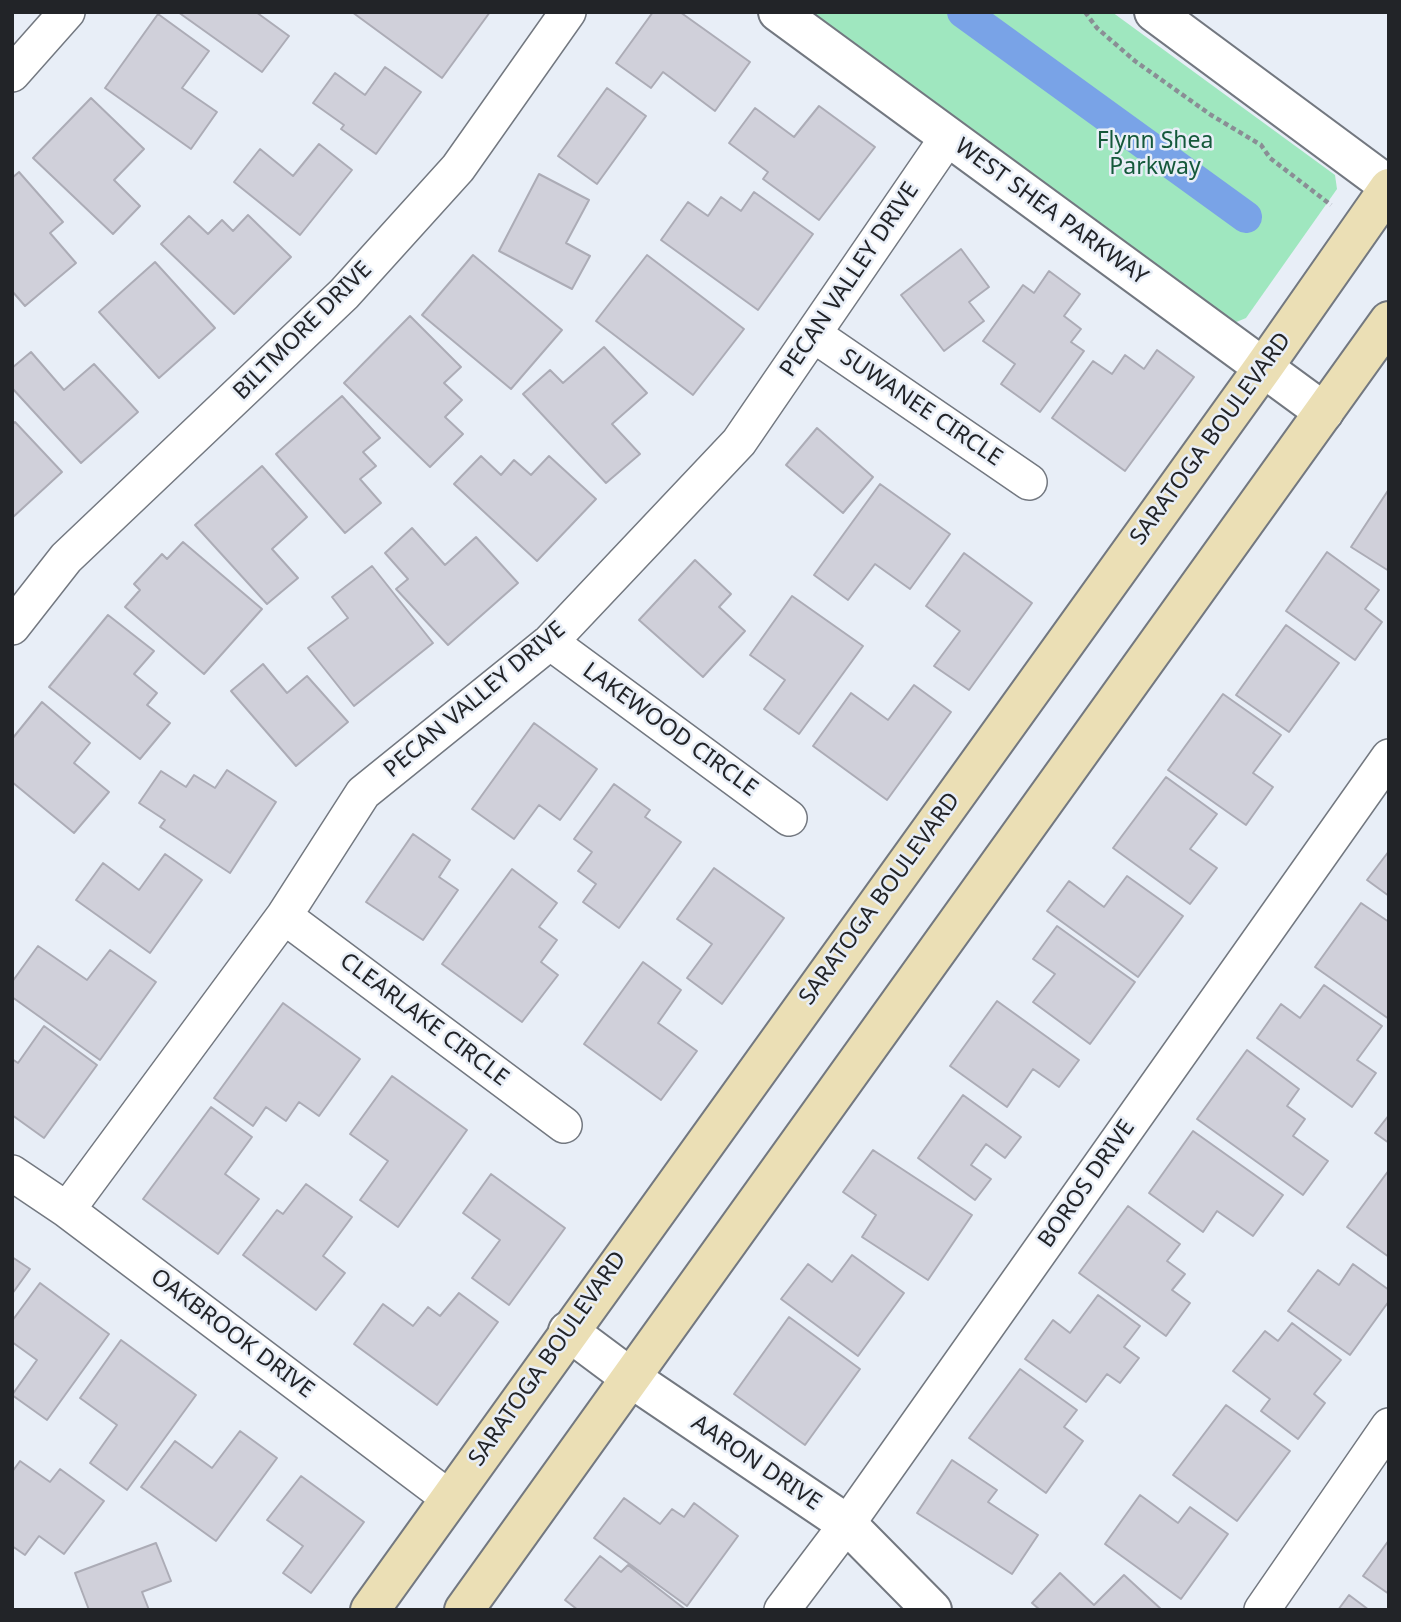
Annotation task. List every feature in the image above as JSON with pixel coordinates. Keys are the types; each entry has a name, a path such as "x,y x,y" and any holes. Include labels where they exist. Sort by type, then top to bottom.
{"main road":[{"name":"SARATOGA BOULEVARD","path":"370,1610 568,1331 1263,368 1389,187"},
{"path":"464,1610 1389,321"}],"street":[{"path":"12,74 67,12"},
{"name":"BILTMORE DRIVE","path":"12,627 66,558 362,274 458,168 568,12"},
{"name":"WEST SHEA PARKWAY","path":"778,12 1324,412"},
{"path":"1154,12 1389,187"},
{"name":"PECAN VALLEY DRIVE","path":"67,1210 284,916 363,793 550,642 739,442 948,136"},
{"name":"SUWANEE CIRCLE","path":"813,334 1029,482"},
{"name":"LAKEWOOD CIRCLE","path":"550,642 789,818"},
{"name":"BOROS DRIVE","path":"782,1610 847,1524 1389,757"},
{"name":"CLEARLAKE CIRCLE","path":"284,916 564,1125"},
{"name":"OAKBROOK DRIVE","path":"12,1172 67,1210 449,1499"},
{"name":"AARON DRIVE","path":"568,1331 631,1378 847,1524 932,1610"},
{"path":"1262,1610 1389,1426"}],"path":[{"path":"1085,12 1097,27 1136,61 1211,116 1261,145 1270,158 1331,205"}],"green space":[{"name":"Flynn Shea Parkway","path":"809,12 1112,12 1335,175 1337,189 1246,318 1234,323"}],"building":[{"path":"178,12 256,12 289,36 262,72"},
{"path":"352,12 490,12 442,78"},
{"path":"653,12 680,12 750,62 715,111 663,72 651,88 616,63"},
{"path":"158,14 209,51 182,88 217,112 191,149 105,88"},
{"path":"385,67 421,92 376,154 341,129 344,125 313,103 335,73 365,95"},
{"path":"607,88 646,116 597,184 558,156"},
{"path":"91,98 144,149 114,180 140,206 113,234 33,158"},
{"path":"819,106 875,147 819,220 763,179 768,172 729,143 755,108 794,137"},
{"path":"319,144 352,170 300,235 234,182 260,149 293,176"},
{"path":"19,172 63,222 50,233 76,263 25,306 12,291 12,178"},
{"path":"539,174 589,200 566,243 590,256 572,289 499,251"},
{"path":"754,192 813,234 758,310 661,240 688,202 708,216 721,197 741,211"},
{"path":"248,215 291,257 234,314 161,244 189,216 208,234 222,220 233,231"},
{"path":"961,249 989,287 969,302 984,321 944,351 901,295"},
{"path":"473,255 562,330 511,389 422,315"},
{"path":"647,255 744,329 693,395 596,321"},
{"path":"155,262 215,328 159,378 99,312"},
{"path":"1049,271 1080,294 1064,316 1081,329 1071,342 1084,351 1040,412 1001,384 1015,364 983,341 1023,285 1034,293"},
{"path":"410,316 461,367 444,383 462,400 445,417 463,434 430,467 344,383"},
{"path":"604,347 647,393 612,424 640,454 606,483 523,394 550,370 563,383"},
{"path":"1157,350 1194,377 1125,471 1052,418 1093,361 1112,374 1125,355 1144,369"},
{"path":"31,352 64,390 94,364 138,412 81,463 12,388 12,368"},
{"path":"342,396 380,438 363,452 376,466 360,479 381,503 345,533 276,454"},
{"path":"15,422 62,472 12,518 12,425"},
{"path":"817,428 873,477 843,513 786,465"},
{"path":"481,456 501,475 514,460 531,475 549,456 596,499 537,561 454,484"},
{"path":"262,466 307,517 272,549 298,578 267,604 195,525"},
{"path":"880,484 950,534 910,589 875,564 848,600 814,575"},
{"path":"1389,489 1389,571 1351,547"},
{"path":"412,528 445,565 476,537 518,583 448,645 396,589 408,579 385,553"},
{"path":"183,542 262,609 204,674 125,607 140,590 134,584 162,554 167,559"},
{"path":"1327,552 1379,590 1365,609 1382,622 1355,660 1286,611"},
{"path":"964,553 1032,603 969,690 934,666 960,631 926,606"},
{"path":"695,560 731,594 719,607 745,631 703,677 639,620"},
{"path":"372,566 433,643 354,706 308,648 348,618 332,597"},
{"path":"792,596 863,646 799,734 764,709 785,680 750,655"},
{"path":"108,615 154,651 134,674 157,693 147,705 170,723 140,759 49,687"},
{"path":"1286,625 1339,663 1289,732 1236,695"},
{"path":"263,664 287,693 307,676 348,722 296,766 231,691"},
{"path":"914,685 951,712 887,800 813,746 851,693 888,720"},
{"path":"1223,694 1281,735 1253,773 1273,787 1246,825 1168,770"},
{"path":"42,702 90,743 74,763 109,792 74,833 12,782 12,739"},
{"path":"534,723 597,769 560,820 539,805 514,839 472,809"},
{"path":"227,770 276,802 230,873 160,827 165,820 139,803 161,771 186,787 194,775 215,788"},
{"path":"1166,777 1217,814 1190,849 1217,868 1190,904 1113,848"},
{"path":"614,784 650,810 645,817 681,842 619,928 583,902 596,884 578,871 592,852 574,839"},
{"path":"413,834 450,860 439,877 458,890 423,940 366,902"},
{"path":"1389,851 1389,896 1367,880"},
{"path":"165,854 202,880 150,953 76,900 103,863 139,890"},
{"path":"714,868 784,918 722,1004 687,978 712,944 677,919"},
{"path":"512,869 557,903 539,927 557,940 541,962 558,975 522,1022 442,964"},
{"path":"1127,876 1183,916 1138,977 1047,911 1069,881 1104,907"},
{"path":"1361,903 1389,922 1389,1019 1315,967"},
{"path":"1057,926 1135,982 1090,1044 1033,1002 1055,974 1033,959"},
{"path":"38,946 87,980 110,950 156,982 100,1060 12,997 12,982"},
{"path":"643,962 681,990 658,1023 697,1051 661,1100 584,1044"},
{"path":"1324,985 1382,1026 1357,1060 1376,1073 1352,1107 1257,1038 1281,1004 1300,1018"},
{"path":"997,1001 1079,1060 1059,1087 1033,1069 1007,1107 950,1066"},
{"path":"283,1003 360,1059 319,1116 299,1102 286,1121 266,1107 253,1126 214,1098"},
{"path":"44,1026 97,1065 44,1138 12,1115 12,1059 18,1063"},
{"path":"1247,1050 1299,1089 1287,1106 1305,1119 1293,1136 1328,1161 1303,1195 1197,1119"},
{"path":"392,1076 467,1130 398,1227 360,1200 388,1161 350,1134"},
{"path":"963,1095 1021,1137 1005,1158 986,1144 971,1165 991,1179 975,1200 918,1158"},
{"path":"211,1107 252,1137 225,1174 259,1199 218,1254 143,1199"},
{"path":"1389,1115 1389,1143 1375,1133"},
{"path":"1193,1131 1283,1195 1253,1236 1217,1211 1203,1232 1149,1193"},
{"path":"873,1150 972,1215 928,1280 862,1237 876,1215 843,1192"},
{"path":"1389,1170 1389,1257 1347,1227"},
{"path":"491,1174 565,1228 509,1305 472,1278 500,1240 463,1213"},
{"path":"306,1184 352,1217 323,1256 345,1273 316,1310 243,1255 277,1210 283,1214"},
{"path":"1128,1206 1180,1244 1167,1261 1185,1274 1172,1290 1190,1303 1166,1336 1079,1273"},
{"path":"852,1255 904,1293 858,1356 781,1299 808,1264 832,1282"},
{"path":"12,1257 30,1269 12,1294"},
{"path":"1353,1264 1389,1290 1389,1301 1350,1355 1288,1311 1318,1270 1339,1285"},
{"path":"40,1283 109,1334 47,1420 12,1395 37,1360 12,1342 12,1321"},
{"path":"459,1293 498,1322 437,1405 354,1344 383,1304 413,1326 428,1307 440,1316"},
{"path":"1098,1295 1140,1326 1124,1347 1139,1358 1120,1383 1107,1374 1086,1402 1025,1359 1053,1320 1070,1333"},
{"path":"789,1317 860,1369 805,1445 734,1394"},
{"path":"1292,1323 1341,1360 1314,1394 1325,1403 1298,1439 1261,1411 1270,1399 1233,1371 1265,1331 1278,1341"},
{"path":"121,1340 196,1395 127,1490 90,1463 117,1425 80,1398"},
{"path":"1020,1369 1077,1410 1064,1427 1083,1441 1046,1493 969,1438"},
{"path":"1226,1405 1290,1451 1237,1521 1173,1475"},
{"path":"240,1431 277,1458 216,1541 141,1487 175,1441 212,1468"},
{"path":"952,1460 997,1490 988,1502 1038,1535 1012,1574 917,1513"},
{"path":"20,1461 50,1482 60,1469 104,1501 64,1554 39,1536 25,1555 12,1546 12,1472"},
{"path":"301,1476 364,1522 311,1593 283,1573 303,1546 267,1520"},
{"path":"1140,1495 1178,1523 1190,1507 1228,1534 1181,1599 1105,1544"},
{"path":"624,1498 660,1524 672,1509 684,1517 694,1503 738,1536 687,1606 594,1538"},
{"path":"1389,1540 1389,1594 1363,1576"},
{"path":"156,1543 171,1581 142,1592 149,1610 89,1610 75,1573"},
{"path":"600,1556 621,1572 628,1565 686,1610 578,1610 565,1600"},
{"path":"1060,1573 1094,1605 1124,1575 1162,1610 1040,1610 1032,1603"},
{"path":"1349,1595 1369,1610 1338,1610"}],"waterway":[{"path":"963,12 1246,217"}]}
